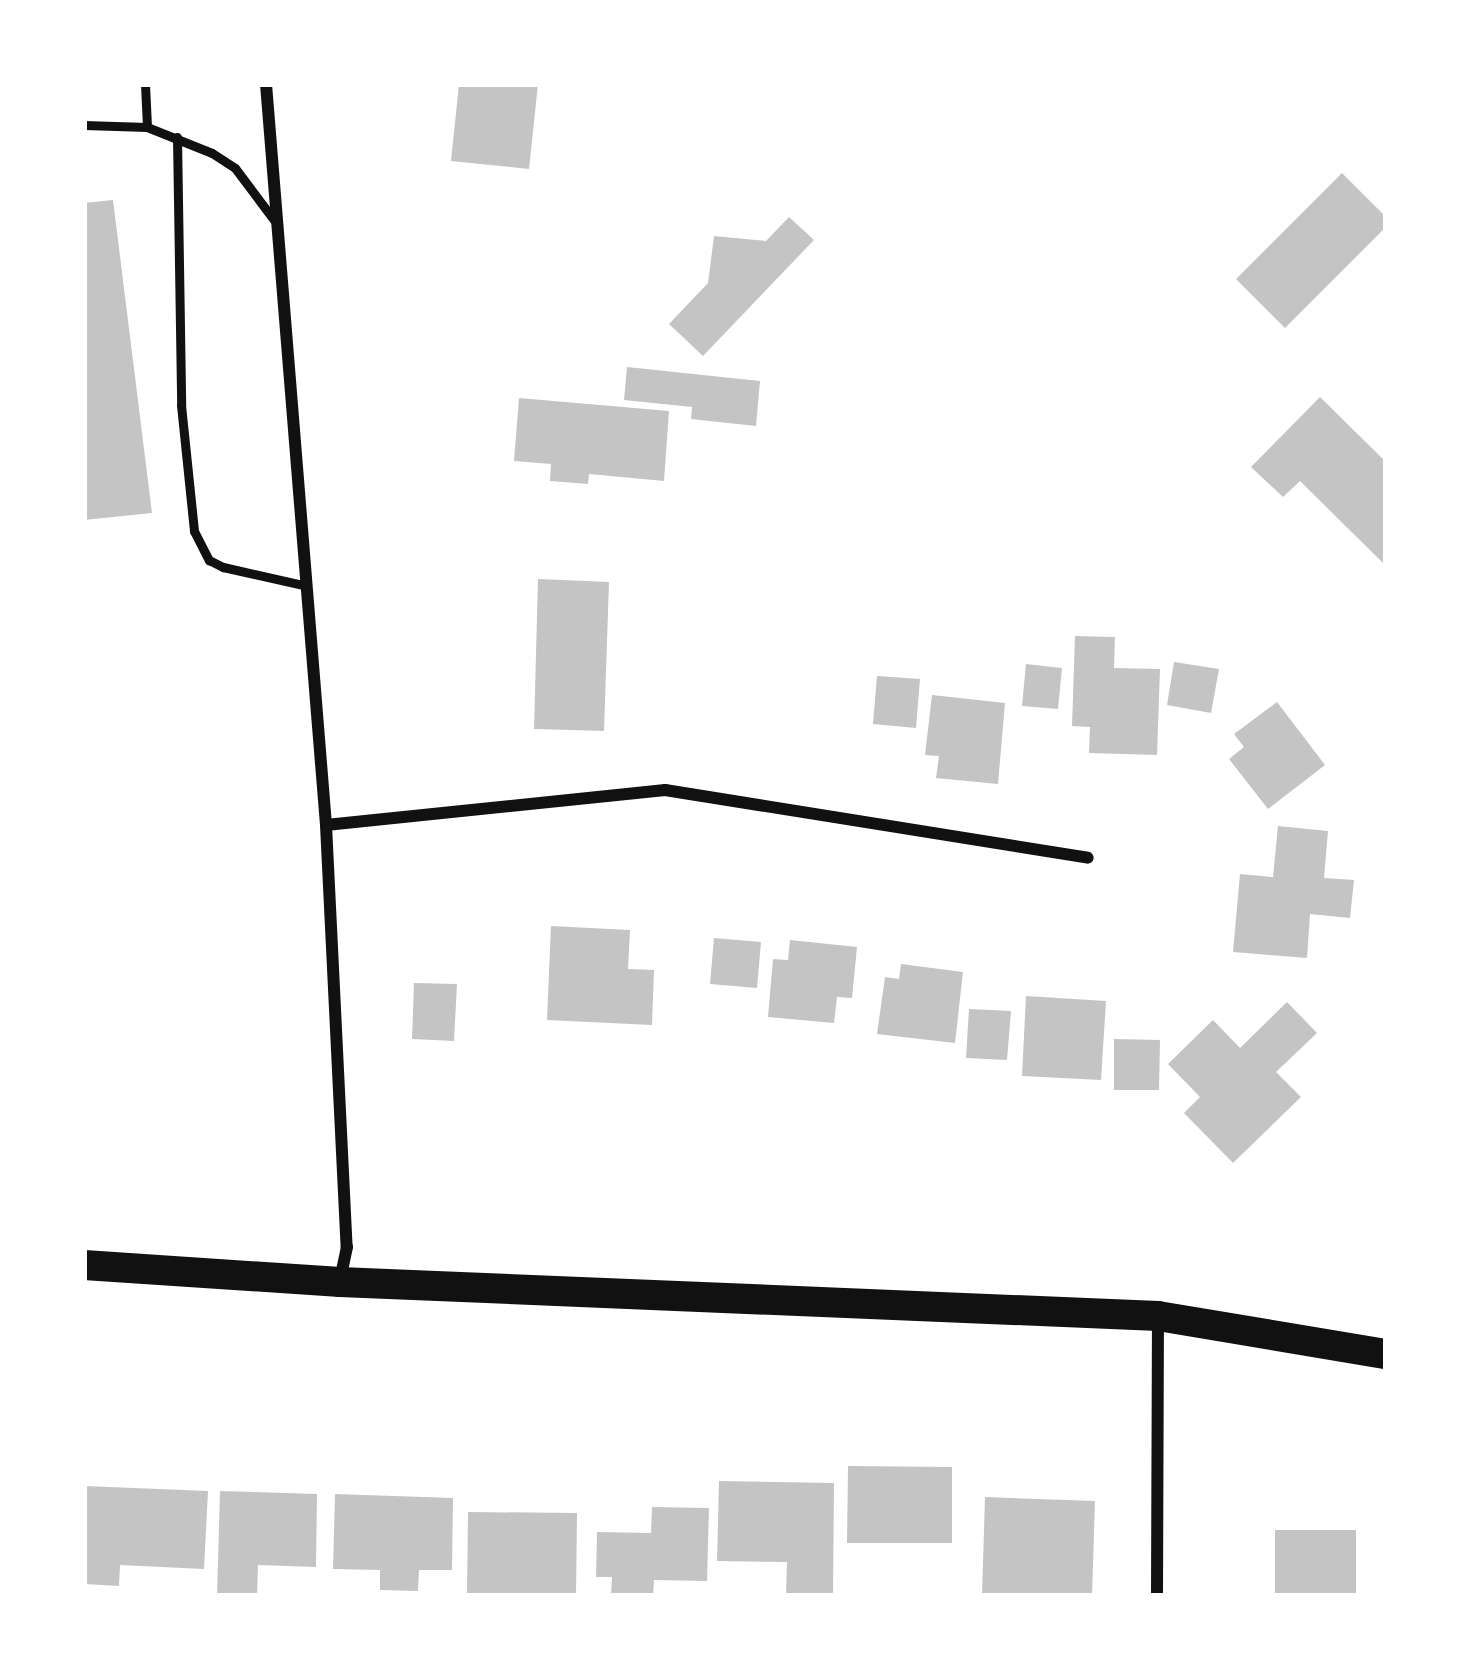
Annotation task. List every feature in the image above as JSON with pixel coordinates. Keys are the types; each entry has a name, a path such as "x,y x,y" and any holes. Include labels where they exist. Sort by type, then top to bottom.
{"main road":[{"path":"84,1265 340,1282 1158,1316 1386,1354"}],"street":[{"path":"266,84 326,825 347,1247 340,1282"},
{"path":"326,825 664,790 1088,857"},
{"path":"1157,1596 1158,1316"}],"lane":[{"path":"145,84 147,127"},
{"path":"84,125 147,127 177,137 235,168 274,220"},
{"path":"177,137 182,405 194,531 209,560 307,586"}],"building":[{"path":"459,84 538,84 529,169 451,161"},
{"path":"1342,173 1386,217 1386,227 1285,328 1236,279"},
{"path":"113,200 152,513 84,520 84,203"},
{"path":"789,217 814,240 703,356 669,324 708,283 714,236 766,241"},
{"path":"627,367 760,381 756,426 691,419 692,407 624,400"},
{"path":"1320,397 1386,462 1383,563 1300,481 1283,497 1251,467"},
{"path":"519,398 669,411 664,481 589,474 588,484 550,481 551,464 514,461"},
{"path":"538,579 609,582 604,731 534,729"},
{"path":"1075,636 1115,637 1114,668 1160,669 1157,755 1089,753 1090,727 1072,726"},
{"path":"1174,662 1219,669 1211,713 1167,705"},
{"path":"1026,664 1062,668 1058,709 1022,706"},
{"path":"877,676 920,679 916,728 873,724"},
{"path":"932,695 1005,703 998,784 936,778 939,756 925,755"},
{"path":"1277,702 1325,765 1268,809 1229,759 1244,747 1234,734"},
{"path":"1278,826 1328,831 1324,878 1354,880 1350,918 1310,914 1307,958 1233,952 1240,874 1273,877"},
{"path":"551,926 630,930 628,969 654,970 652,1025 547,1020"},
{"path":"714,938 761,942 757,988 710,984"},
{"path":"790,940 857,947 852,998 837,997 834,1023 768,1017 773,959 788,960"},
{"path":"901,964 963,972 955,1043 877,1034 885,977 899,979"},
{"path":"414,983 457,984 454,1041 412,1039"},
{"path":"1026,996 1106,1001 1101,1080 1022,1076"},
{"path":"1287,1002 1317,1033 1276,1072 1301,1097 1233,1163 1184,1113 1200,1097 1168,1064 1213,1020 1240,1048"},
{"path":"969,1009 1011,1011 1007,1060 966,1058"},
{"path":"1114,1039 1160,1040 1159,1090 1114,1090"},
{"path":"848,1466 952,1467 952,1543 847,1543"},
{"path":"719,1481 834,1483 833,1596 786,1596 787,1562 717,1561"},
{"path":"84,1486 208,1491 204,1569 120,1565 119,1586 84,1584"},
{"path":"220,1491 317,1494 316,1567 258,1565 257,1596 217,1596"},
{"path":"335,1494 453,1498 452,1570 419,1570 418,1591 380,1590 380,1570 333,1569"},
{"path":"985,1497 1095,1501 1092,1596 982,1596"},
{"path":"652,1507 709,1508 707,1581 654,1580 653,1596 611,1596 612,1577 596,1577 597,1532 651,1533"},
{"path":"468,1512 577,1513 576,1596 467,1596"},
{"path":"1275,1530 1356,1530 1356,1596 1275,1596"}]}
